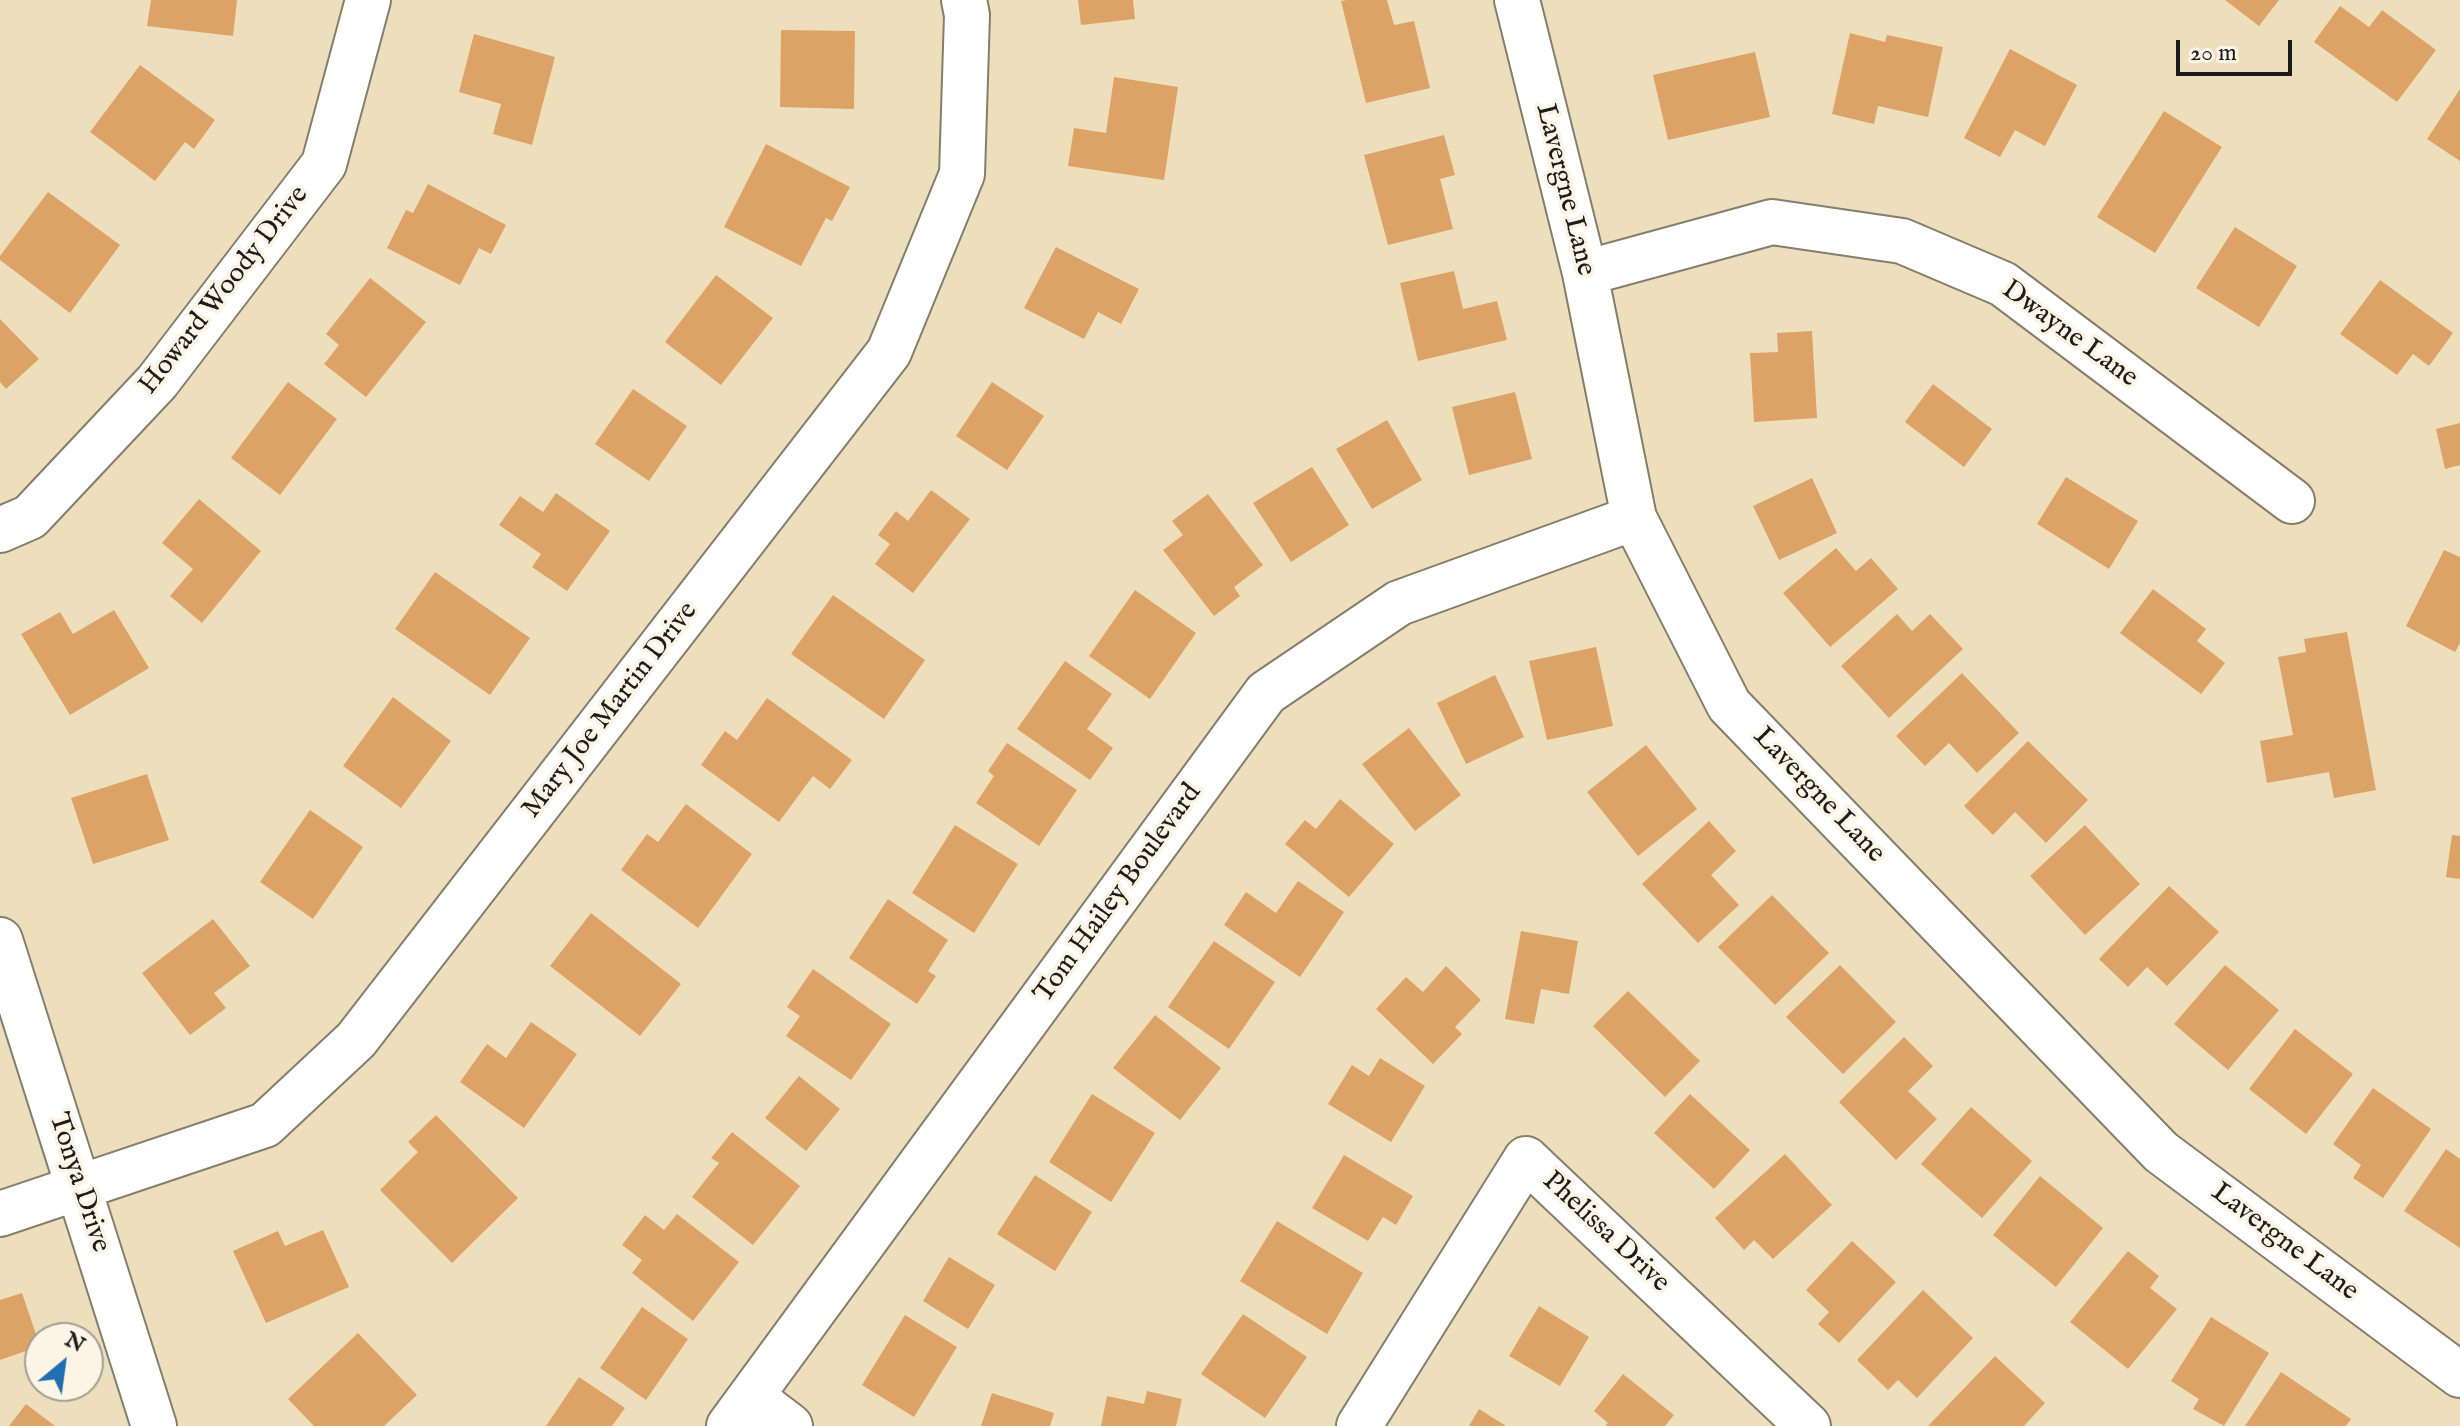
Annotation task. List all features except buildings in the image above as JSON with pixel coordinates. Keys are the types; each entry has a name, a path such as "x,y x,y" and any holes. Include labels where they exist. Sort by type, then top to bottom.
{"street":[{"name":"Howard Woody Drive","path":"0,530 30,517 157,382 324,164 368,0"},
{"name":"Mary Joe Martin Drive","path":"0,1214 265,1125 356,1040 889,352 962,174 967,15 964,0"},
{"name":"Lavergne Lane","path":"1517,0 1585,273 1634,518 1729,705 2161,1152 2460,1375"},
{"name":"Dwayne Lane","path":"1585,273 1772,222 1902,241 2003,284 2292,501"},
{"name":"Tom Hailey Boulevard","path":"740,1412 1266,693 1399,603 1634,518"},
{"name":"Tonya Drive","path":"0,940 154,1426"},
{"name":"Phelissa Drive","path":"1359,1426 1526,1159 1808,1426"},
{"path":"740,1412 790,1426"}]}
